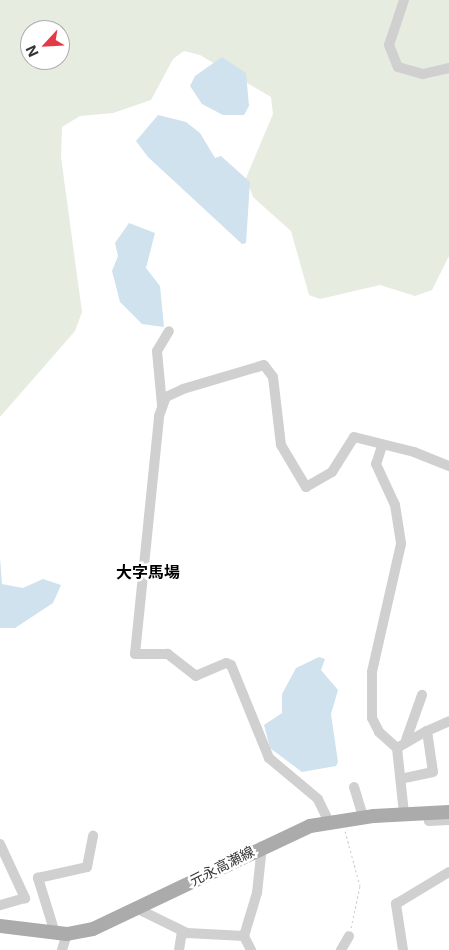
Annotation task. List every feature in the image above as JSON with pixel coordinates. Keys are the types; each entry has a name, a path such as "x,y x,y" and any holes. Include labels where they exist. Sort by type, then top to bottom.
{"main road":[{"name":"元永高瀬線","path":"0,926 61,933 98,927 138,909 262,846 335,821 404,813 449,812"}],"street":[{"path":"404,0 389,45 398,67 423,74 449,68"},
{"path":"169,331 157,350 162,406 135,654 168,654 196,676 226,663 231,665 269,758 318,799 335,821"},
{"path":"162,406 166,397 183,389 264,365 273,377 281,445 306,487 335,468 350,438 414,452 449,466"},
{"path":"382,446 376,464 395,505 401,544 372,672 372,718 378,732 397,748 404,813"},
{"path":"406,740 422,695"},
{"path":"397,748 406,740 449,721"},
{"path":"401,778 433,772 427,731"},
{"path":"354,787 363,818"},
{"path":"427,812 428,820 449,820"},
{"path":"62,950 61,933 38,878 87,867 93,836"},
{"path":"0,844 25,898 0,905"},
{"path":"251,950 244,936 257,893 262,846"},
{"path":"403,950 396,904 449,872"},
{"path":"138,909 182,931 244,936"},
{"path":"179,950 182,931"},
{"path":"341,950 349,936"}],"path":[{"path":"335,821 353,851 360,886 349,936"}],"shaded area":[{"path":"0,0 449,0 449,256 432,290 415,296 380,285 320,299 309,295 291,231 253,197 246,178 273,114 271,97 200,55 184,51 173,59 151,100 113,113 80,116 62,127 61,157 82,312 75,331 0,417"}],"water":[{"path":"222,57 246,73 249,106 244,115 223,115 202,104 190,86 195,76"},
{"path":"158,115 186,122 200,133 215,158 221,156 250,182 246,243 242,244 148,157 136,141"},
{"path":"129,223 155,233 146,268 160,286 164,327 142,324 120,302 112,271 118,256 115,243"},
{"path":"0,557 2,584 23,588 43,579 61,585 53,603 15,628 0,628"},
{"path":"319,657 325,659 321,670 338,690 331,714 338,762 336,766 302,772 270,748 264,725 282,713 282,694 296,668"}],"district":[{"name":"大字馬場","path":"148,572"}]}
